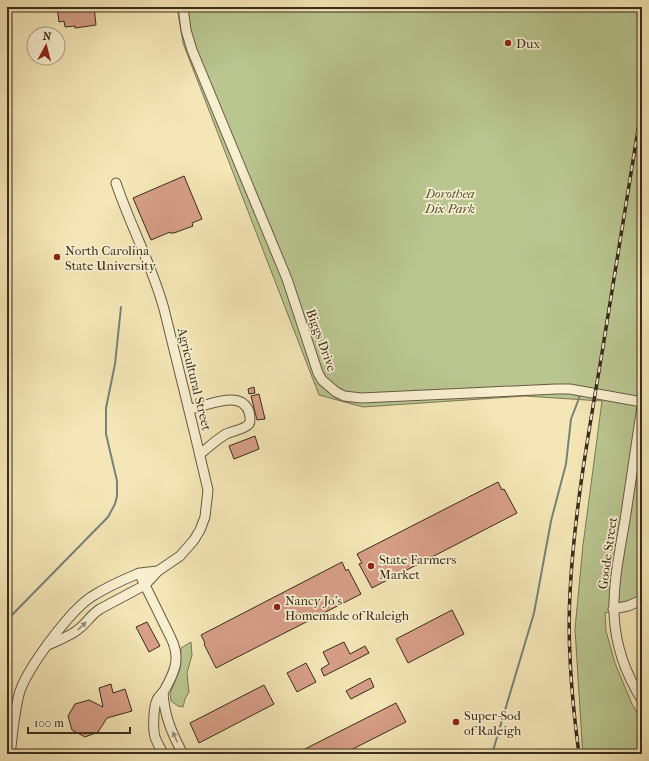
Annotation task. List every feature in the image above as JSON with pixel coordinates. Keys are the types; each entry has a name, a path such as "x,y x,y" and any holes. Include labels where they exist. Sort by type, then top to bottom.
{"street":[{"name":"Biggs Drive","path":"183,7 186,30 192,50 287,279 314,365 322,380 330,387 344,396 361,398 570,389 642,402"},
{"name":"Agricultural Street","path":"48,644 59,641 76,631 100,609 145,586 158,571 180,556 194,540 205,517 208,490 160,294 116,183"},
{"path":"189,409 232,399 243,403 247,407 249,414 249,424 224,435 200,454"},
{"name":"Goode Street","path":"642,406 615,575 613,609 620,654 634,688 642,700"},
{"name":"Agricultural Street","path":"10,754 16,712 21,690 35,661 48,644 67,621 90,598 138,574 158,571"},
{"path":"138,574 173,641 177,655 171,678 163,692 156,700 154,724 155,737 163,754"},
{"path":"613,609 628,606 642,600"},
{"path":"163,692 164,709 167,720 183,754"},
{"path":"154,724 167,720"}],"green space":[{"name":"Dorothea Dix Park","path":"177,7 642,7 642,602 605,613 606,631 615,663 632,704 642,720 642,754 583,754 575,629 583,545 602,401 525,396 363,407 319,395 183,43"},
{"path":"191,642 192,655 187,673 189,692 183,707 178,706 171,701 170,694 180,669 181,648"}],"building":[{"path":"57,7 94,7 96,25 75,28 75,26 66,27 64,21 59,22"},
{"path":"184,176 202,219 192,223 193,226 174,233 170,232 151,240 133,198"},
{"path":"254,387 255,393 249,394 248,389"},
{"path":"259,394 265,419 257,420 251,396"},
{"path":"255,436 259,449 234,459 229,446"},
{"path":"498,482 502,490 504,489 517,513 372,588 359,564 362,563 357,554"},
{"path":"342,562 346,571 348,569 361,594 216,668 201,635"},
{"path":"452,610 464,634 408,663 396,639"},
{"path":"147,622 160,646 149,652 136,627"},
{"path":"344,642 350,654 365,646 369,653 324,676 321,669 329,664 323,652"},
{"path":"306,663 316,682 297,692 287,673"},
{"path":"370,678 374,687 351,699 346,691"},
{"path":"111,684 113,693 125,689 132,711 107,718 98,732 85,737 72,730 68,716 75,704 89,700 103,707 99,688"},
{"path":"264,685 274,704 199,743 190,723"},
{"path":"396,703 406,722 343,754 295,754"}],"waterway":[{"path":"7,620 108,517 115,504 117,496 117,481 106,434 106,408 115,364 121,307"},
{"path":"492,754 534,613 551,521 566,464 571,419 580,394"}],"railway":[{"path":"579,754 572,694 569,633 572,563 578,505 587,446 642,105"}],"place":[{"name":"Dux","path":"508,43"},
{"name":"North Carolina State University","path":"57,257"},
{"name":"State Farmers Market","path":"371,566"},
{"name":"Nancy Jo's Homemade of Raleigh","path":"277,607"},
{"name":"Super-Sod of Raleigh","path":"456,722"}]}
